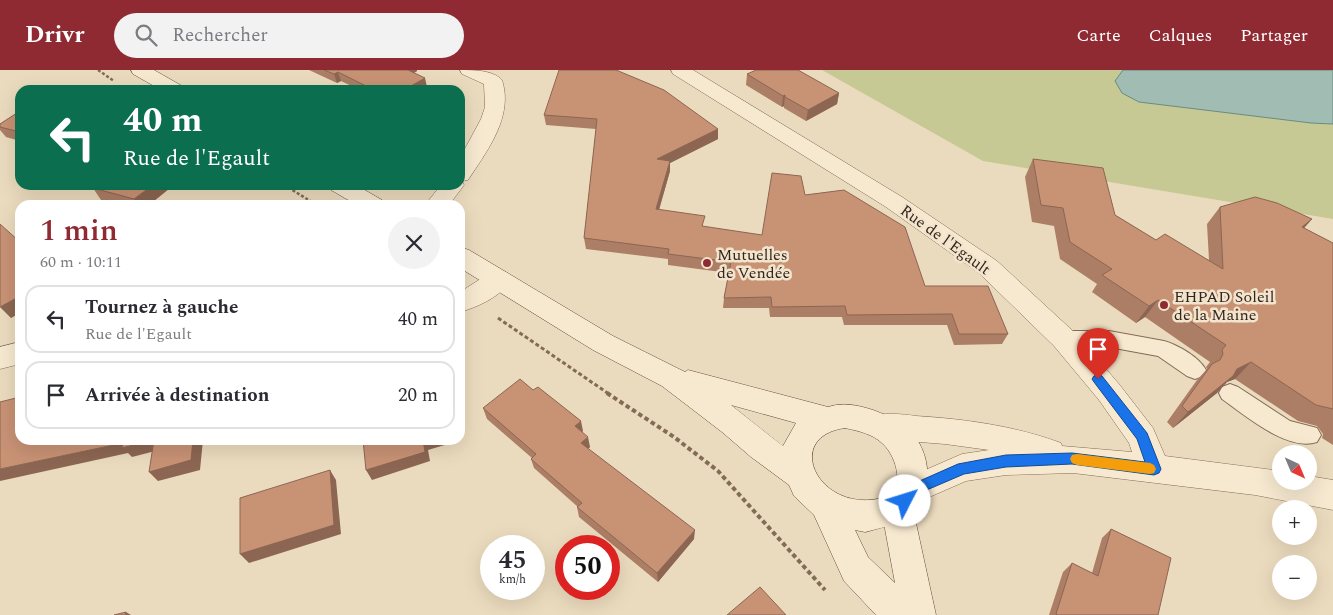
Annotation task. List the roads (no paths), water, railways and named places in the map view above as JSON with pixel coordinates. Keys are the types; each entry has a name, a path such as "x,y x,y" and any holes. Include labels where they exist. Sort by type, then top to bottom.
{"street":[{"path":"140,70 166,85"},
{"path":"465,168 486,135 497,95 493,81 469,70"},
{"name":"Rue de l'Egault","path":"680,70 894,202 988,267 1064,339 1109,392 1142,437 1154,469"},
{"path":"348,190 365,200"},
{"path":"441,200 449,190"},
{"path":"465,259 603,343 672,378 798,474"},
{"path":"465,300 499,279"},
{"path":"0,358 15,354"},
{"path":"672,378 827,419"},
{"path":"918,615 902,529 903,500 914,477 912,462 900,442 881,426 864,418 845,416 827,419 812,427 801,440 796,456 798,474 814,498 827,508 844,515 863,518 880,516 903,500 962,468 1006,461 1072,459 1255,481 1333,495"},
{"path":"881,426 951,431 1004,439 1072,459"},
{"path":"827,508 856,569 901,615"}],"lane":[{"path":"1064,339 1109,339 1164,349 1195,370"},
{"path":"1230,393 1284,429 1309,435"}],"water":[{"path":"1123,70 1333,70 1333,124 1139,102 1122,93 1115,81"}],"place":[{"name":"Mutuelles de Vendée","path":"707,263"},
{"name":"EHPAD Soleil de la Maine","path":"1164,305"}]}
